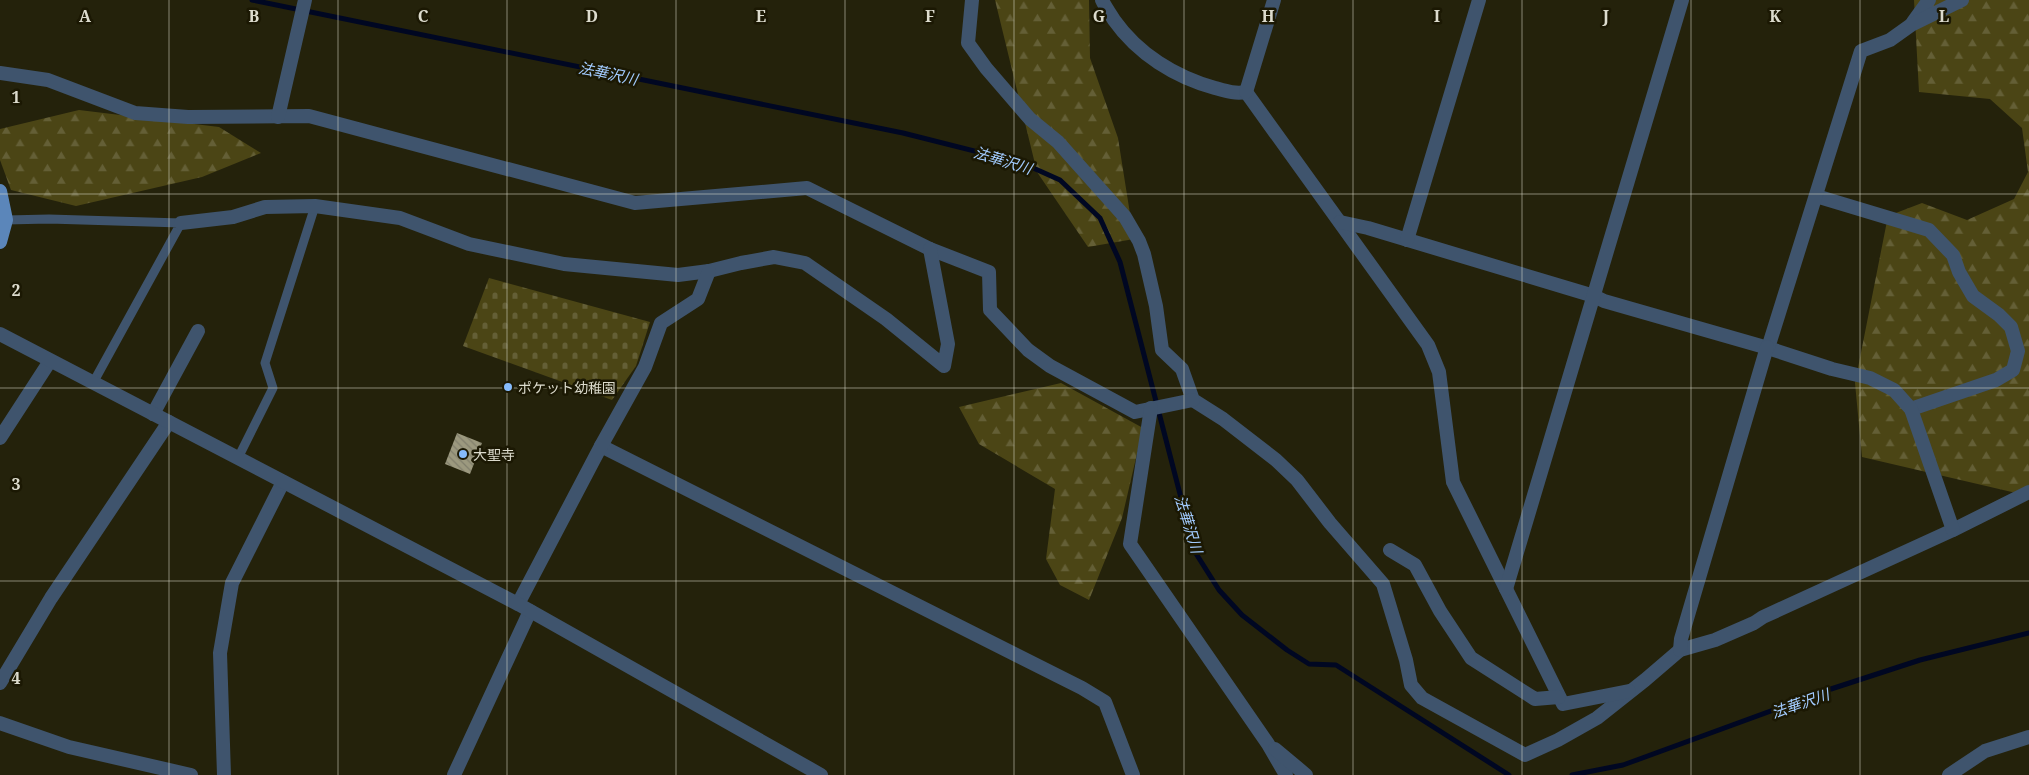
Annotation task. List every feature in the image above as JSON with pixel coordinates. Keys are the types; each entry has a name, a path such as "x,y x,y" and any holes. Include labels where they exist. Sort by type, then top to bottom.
{"main road":[{"path":"0,191 6,220 0,242"}],"street":[{"path":"278,117 305,0"},
{"path":"972,0 968,43 986,68 1030,119 1058,142 1125,217 1139,241 1156,306 1162,350 1182,369 1193,400 1276,460 1297,480 1330,523 1382,584 1406,660 1411,684 1422,698 1525,755 1558,740 1596,718 1680,650 1715,640 1754,623 1763,617 1953,530 2029,492"},
{"path":"1102,0 1124,34 1138,48 1166,68 1196,83 1236,94 1246,92"},
{"path":"1246,92 1274,0"},
{"path":"1407,240 1479,0"},
{"path":"1506,589 1682,0"},
{"path":"1911,25 1929,0"},
{"path":"1680,650 1681,639 1767,348 1861,51 1890,40 1911,25 1962,0"},
{"path":"0,72 48,80 135,113 188,118 309,116 635,203 807,188 930,248 989,272 990,310 1028,350 1050,366 1134,412 1193,400"},
{"path":"1246,92 1428,345 1438,372 1454,482 1563,704 1632,690"},
{"path":"1816,196 1929,230 1954,255 1959,272 1973,296 2000,315 2011,327 2018,351 2013,370 1996,380 1911,409"},
{"path":"181,224 233,217 266,208 316,206 400,218 469,244 564,264 678,275 709,272 741,263 774,257 804,263 886,319 944,366 948,344 930,248"},
{"path":"1340,222 1368,228 1594,296 1604,301 1767,348 1832,369 1870,378 1894,390 1911,409 1953,530"},
{"path":"454,775 524,608 601,446 646,367 661,323 698,299 709,272"},
{"path":"153,414 198,331"},
{"path":"0,334 524,608 821,775"},
{"path":"0,438 50,360"},
{"path":"1150,408 1130,544 1268,744 1286,775"},
{"path":"0,683 51,598 169,422"},
{"path":"601,446 1073,684 1105,702 1133,775"},
{"path":"224,775 220,653 232,583 283,482"},
{"path":"1390,550 1415,565 1440,611 1471,658 1535,699 1559,697"},
{"path":"0,723 69,747 191,775"},
{"path":"1949,775 1985,751 2029,737"},
{"path":"1268,744 1306,775"}],"lane":[{"path":"238,458 273,388 265,363 316,206"},
{"path":"6,220 48,219 181,224 93,382"}],"green space":[{"path":"995,0 1089,0 1090,58 1118,138 1134,239 1088,247 1037,172"},
{"path":"1914,0 2029,0 2029,496 1862,457 1855,383 1888,216 1922,203 1967,220 2014,199 2028,172 2022,128 1990,99 1919,92"},
{"path":"79,110 219,127 261,153 202,177 76,206 11,190 0,160 0,129"},
{"path":"489,278 650,322 636,366 612,400 463,346"},
{"path":"1061,383 1143,428 1122,518 1089,600 1060,585 1046,559 1055,489 979,444 959,407"}],"building":[{"name":"大聖寺","path":"457,433 482,443 470,474 445,464"}],"waterway":[{"name":"法華沢川","path":"252,0 903,133 1022,163 1060,180 1100,218 1120,262 1195,552 1219,590 1242,615 1287,650 1309,664 1336,665 1509,775"},
{"name":"法華沢川","path":"1572,775 1623,765 1831,689 1920,660 2029,633"}],"place":[{"name":"ポケット幼稚園","path":"508,387"},
{"name":"大聖寺","path":"463,454"}]}
